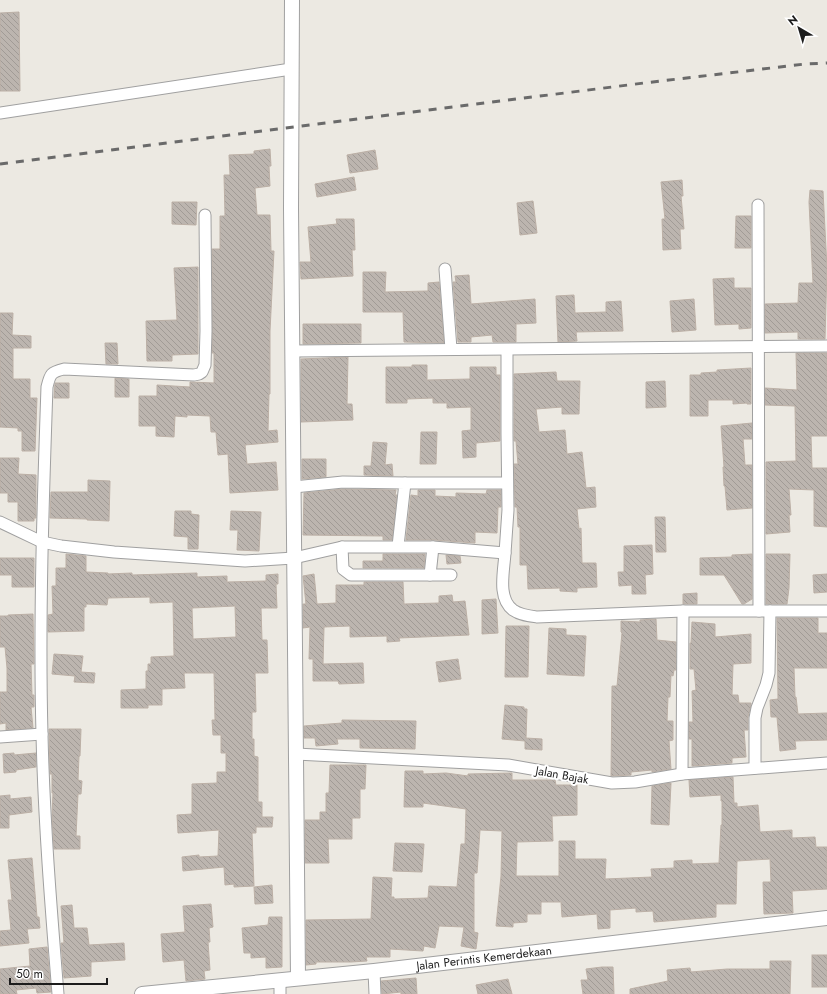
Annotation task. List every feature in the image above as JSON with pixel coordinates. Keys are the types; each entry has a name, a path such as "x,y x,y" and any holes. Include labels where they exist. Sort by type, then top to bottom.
{"street":[{"path":"292,0 291,69 298,978"},
{"path":"0,113 291,69"},
{"path":"755,768 755,718 769,673 765,611 759,347 758,205"},
{"path":"58,994 47,848 42,734 42,542 46,387 49,376 55,371 64,369 199,374 204,369 206,332 205,214"},
{"path":"445,269 451,349"},
{"path":"293,351 827,346"},
{"path":"507,350 508,510 503,592 505,601 513,610 521,614 537,617 684,612 827,611"},
{"path":"294,487 343,482 507,483"},
{"path":"398,546 405,483"},
{"path":"0,522 42,542 61,546 114,552 245,561 294,558 342,547 433,547 505,553"},
{"path":"342,547 343,569 351,575 451,575"},
{"path":"430,575 433,547"},
{"path":"682,774 684,612"},
{"path":"0,737 42,734"},
{"name":"Jalan Bajak","path":"296,754 508,765 612,783 635,782 682,774 827,763"},
{"name":"Jalan Perintis Kemerdekaan","path":"142,994 374,971 827,918"},
{"path":"374,971 375,994"},
{"path":"280,980 280,994"}],"building":[{"path":"19,12 20,91 0,91 0,13"},
{"path":"270,149 270,186 255,188 257,215 270,215 271,251 274,251 270,331 270,394 268,431 277,430 278,442 245,445 247,464 276,462 278,490 230,493 228,454 218,455 216,432 211,432 210,416 175,416 174,437 156,436 156,426 139,426 139,396 157,396 157,385 190,387 190,382 214,383 214,353 212,353 212,249 220,249 220,216 225,216 224,175 230,175 229,155 254,154 254,151"},
{"path":"375,150 378,169 350,173 347,155"},
{"path":"354,177 356,190 317,197 315,184"},
{"path":"682,180 683,196 681,196 684,229 680,229 681,249 663,250 662,219 665,219 661,182"},
{"path":"810,190 823,191 827,268 825,339 798,339 798,332 765,333 765,304 798,303 799,283 813,283 809,202"},
{"path":"533,201 537,233 520,235 517,203"},
{"path":"172,202 197,202 196,225 172,224"},
{"path":"736,216 751,216 751,248 735,248"},
{"path":"336,219 354,219 355,250 352,250 353,276 301,279 300,262 311,262 308,227 337,224"},
{"path":"198,267 198,354 172,355 172,361 147,361 146,321 177,320 174,268"},
{"path":"363,272 386,272 385,292 428,291 428,283 439,282 444,343 404,342 403,312 363,312"},
{"path":"469,275 471,304 535,299 536,323 516,324 516,342 493,342 492,335 471,337 471,342 458,342 453,282 456,282 455,276"},
{"path":"734,278 734,288 751,288 751,328 739,329 739,324 715,325 713,279"},
{"path":"574,295 575,313 606,312 606,302 621,301 623,331 576,332 577,341 558,342 556,296"},
{"path":"694,299 696,330 672,332 670,301"},
{"path":"0,313 13,313 12,335 31,336 31,348 13,348 13,379 30,379 30,398 37,398 35,451 22,451 22,431 18,431 18,428 0,427"},
{"path":"303,324 361,324 361,343 303,344"},
{"path":"105,343 117,343 118,364 106,364"},
{"path":"796,353 827,353 827,436 811,436 812,468 827,468 827,527 814,526 814,490 789,489 791,515 789,515 790,532 766,534 766,462 796,461 795,406 765,405 765,388 797,390"},
{"path":"348,357 347,404 352,404 353,420 301,422 301,359"},
{"path":"412,365 427,365 427,380 470,379 470,367 496,367 496,375 500,375 500,441 476,443 476,457 463,458 462,431 471,430 471,407 447,408 447,403 433,403 433,398 407,399 407,403 386,403 386,367 412,367"},
{"path":"751,368 751,404 733,404 733,400 708,400 708,416 690,416 690,375 701,375 701,373 717,372 717,370"},
{"path":"556,372 557,381 580,381 579,414 562,414 562,407 536,409 539,432 565,430 567,454 582,452 586,488 595,487 596,507 577,509 579,529 581,528 582,563 596,563 597,587 577,588 577,592 560,591 560,588 528,589 527,565 520,565 520,527 518,527 517,507 515,507 514,464 518,464 516,441 514,441 514,374"},
{"path":"115,378 129,379 129,397 115,397"},
{"path":"665,381 666,407 646,408 646,382"},
{"path":"55,383 69,383 69,398 54,398"},
{"path":"752,423 752,439 743,439 745,465 752,465 752,508 727,510 724,486 721,426"},
{"path":"421,432 437,432 436,464 420,464"},
{"path":"373,442 387,443 385,465 392,464 393,476 364,475 364,466 371,466"},
{"path":"0,458 19,458 18,474 36,475 36,518 34,518 34,521 18,521 18,502 8,502 8,493 0,493"},
{"path":"302,459 326,459 326,477 302,479"},
{"path":"88,480 110,481 109,521 50,518 51,492 88,492"},
{"path":"343,489 396,490 395,495 397,495 392,540 383,540 383,536 303,535 304,493"},
{"path":"418,490 435,490 435,496 456,497 456,493 486,494 487,490 501,490 501,507 498,507 497,533 475,532 475,543 434,540 406,540 411,495 418,496"},
{"path":"175,511 191,511 191,514 199,515 198,549 188,549 188,537 174,536"},
{"path":"231,511 261,512 259,551 237,550 238,530 230,530"},
{"path":"655,517 665,517 666,552 656,552"},
{"path":"652,545 653,574 645,575 646,594 632,594 632,585 619,586 618,572 624,572 624,546"},
{"path":"66,554 86,556 86,572 108,574 132,573 132,575 197,573 197,577 227,576 227,582 266,581 266,575 278,574 278,584 276,584 277,608 261,608 262,640 267,640 268,673 255,673 256,712 252,712 252,739 254,739 254,756 258,757 258,802 262,802 262,817 273,817 272,827 256,827 256,833 252,833 254,886 234,887 234,884 225,885 224,867 183,871 182,857 199,855 199,857 218,856 219,830 178,833 177,815 192,814 192,784 217,783 217,772 226,772 226,753 221,753 221,735 213,735 212,720 215,720 214,673 184,673 185,688 162,689 162,705 148,705 148,708 121,708 121,690 146,689 146,671 148,671 148,664 151,664 151,657 174,656 173,602 150,603 150,597 108,598 107,605 86,604 86,607 84,607 84,631 48,632 48,615 53,614 52,586 56,586 56,568 66,568","holes":["235,606 236,637 193,639 192,608"]},
{"path":"383,554 425,554 424,568 363,568 363,561 383,561"},
{"path":"752,554 752,599 744,604 742,604 724,575 700,575 700,558 732,557 732,555"},
{"path":"766,554 790,554 787,604 766,604"},
{"path":"446,555 460,556 461,563 447,564"},
{"path":"0,558 34,558 34,587 12,587 12,575 0,575"},
{"path":"314,574 317,604 336,603 336,585 364,585 364,582 403,582 404,604 439,603 439,596 452,595 453,602 465,601 469,635 399,638 400,641 387,642 387,636 350,637 350,626 324,627 323,664 363,663 364,683 339,684 338,681 313,681 313,659 309,659 310,627 303,628 303,604 306,604 303,576"},
{"path":"827,574 827,592 814,593 813,575"},
{"path":"697,593 697,604 683,604 683,594"},
{"path":"496,599 498,633 482,634 482,600"},
{"path":"33,614 34,664 31,664 34,707 31,707 33,728 6,730 6,723 0,724 0,692 7,692 7,668 5,647 0,647 0,616"},
{"path":"777,618 818,618 818,633 827,633 827,668 794,668 795,697 798,714 827,713 827,740 795,741 796,749 780,751 777,717 771,717 770,700 778,699"},
{"path":"656,619 657,640 676,642 676,670 674,670 673,676 671,675 667,721 673,721 673,740 669,741 671,769 652,772 652,770 631,772 631,775 611,776 612,686 617,686 622,633 621,621 640,622 640,620"},
{"path":"692,622 715,624 715,637 751,634 751,663 733,664 732,695 738,695 739,703 751,703 751,705 748,717 748,730 744,730 746,757 732,758 732,763 692,766 692,739 689,739 689,722 693,722 692,691 696,690 694,669 690,669"},
{"path":"506,626 529,626 528,677 505,677"},
{"path":"549,628 566,629 566,635 586,636 584,676 547,674"},
{"path":"54,654 83,656 81,672 95,673 94,683 74,682 75,676 52,674"},
{"path":"458,659 461,679 439,682 436,662"},
{"path":"505,705 524,707 524,709 527,709 526,738 542,739 542,750 525,749 525,741 502,739"},
{"path":"342,720 416,721 415,749 360,748 360,739 337,739 338,744 316,746 315,738 304,738 304,726 342,723"},
{"path":"49,729 81,729 78,780 82,781 81,794 78,794 76,836 80,836 80,849 54,849 52,816 53,793 52,774 50,774"},
{"path":"14,753 14,755 36,753 36,767 16,770 16,772 4,773 3,754"},
{"path":"330,765 366,765 365,789 360,789 360,818 352,818 352,839 328,839 329,863 305,863 305,820 320,820 320,812 326,812 326,793 329,793"},
{"path":"405,771 423,771 423,774 446,773 468,776 468,774 512,773 512,780 555,780 556,785 577,785 577,815 552,816 553,841 517,842 516,876 559,876 559,841 575,841 575,859 606,859 605,879 652,877 651,869 674,868 674,861 692,860 692,864 719,863 722,825 721,795 690,797 689,780 733,777 734,803 737,803 737,807 758,805 760,832 792,830 792,838 815,837 816,847 827,847 827,889 792,891 793,913 764,914 763,882 771,882 770,859 737,861 736,904 716,904 716,917 654,922 653,911 636,912 636,908 610,910 610,928 598,929 597,914 562,917 561,902 541,902 541,914 527,914 527,922 513,923 513,927 496,926 501,876 502,831 480,830 477,873 474,873 474,932 478,933 476,949 461,946 464,927 439,926 435,948 424,946 423,951 390,949 390,957 366,957 367,961 316,962 316,964 306,965 306,920 371,919 373,877 392,878 391,897 394,897 394,899 428,898 429,886 457,887 461,844 465,844 466,809 423,803 423,807 404,807"},
{"path":"671,783 669,825 651,824 652,786"},
{"path":"10,795 10,799 31,797 32,812 9,815 9,828 0,828 0,796"},
{"path":"395,843 424,844 422,872 393,871"},
{"path":"32,858 37,917 39,917 40,928 27,929 29,943 0,946 0,931 11,930 8,900 12,900 8,860"},
{"path":"272,885 273,903 255,904 254,887"},
{"path":"211,904 213,927 209,928 210,942 208,942 210,970 204,971 205,979 186,981 184,960 163,962 161,934 185,932 183,906"},
{"path":"72,905 74,928 87,928 89,945 124,943 125,960 91,962 91,976 64,978 61,943 64,943 61,906"},
{"path":"269,917 282,917 282,967 266,968 266,957 251,958 251,953 244,953 242,928 268,925"},
{"path":"47,947 51,992 37,993 36,988 16,990 17,994 0,994 0,969 30,966 29,949"},
{"path":"812,955 827,955 827,987 812,987"},
{"path":"770,961 791,961 790,994 630,994 630,989 668,981 667,970 690,968 691,972 727,969 770,969"},
{"path":"613,967 614,994 583,994 581,980 588,980 586,969"},
{"path":"416,978 417,994 401,994 401,992 382,994 381,981"},
{"path":"508,979 512,994 478,994 476,985"}],"railway":[{"path":"0,164 644,83 805,64 827,63"}]}
